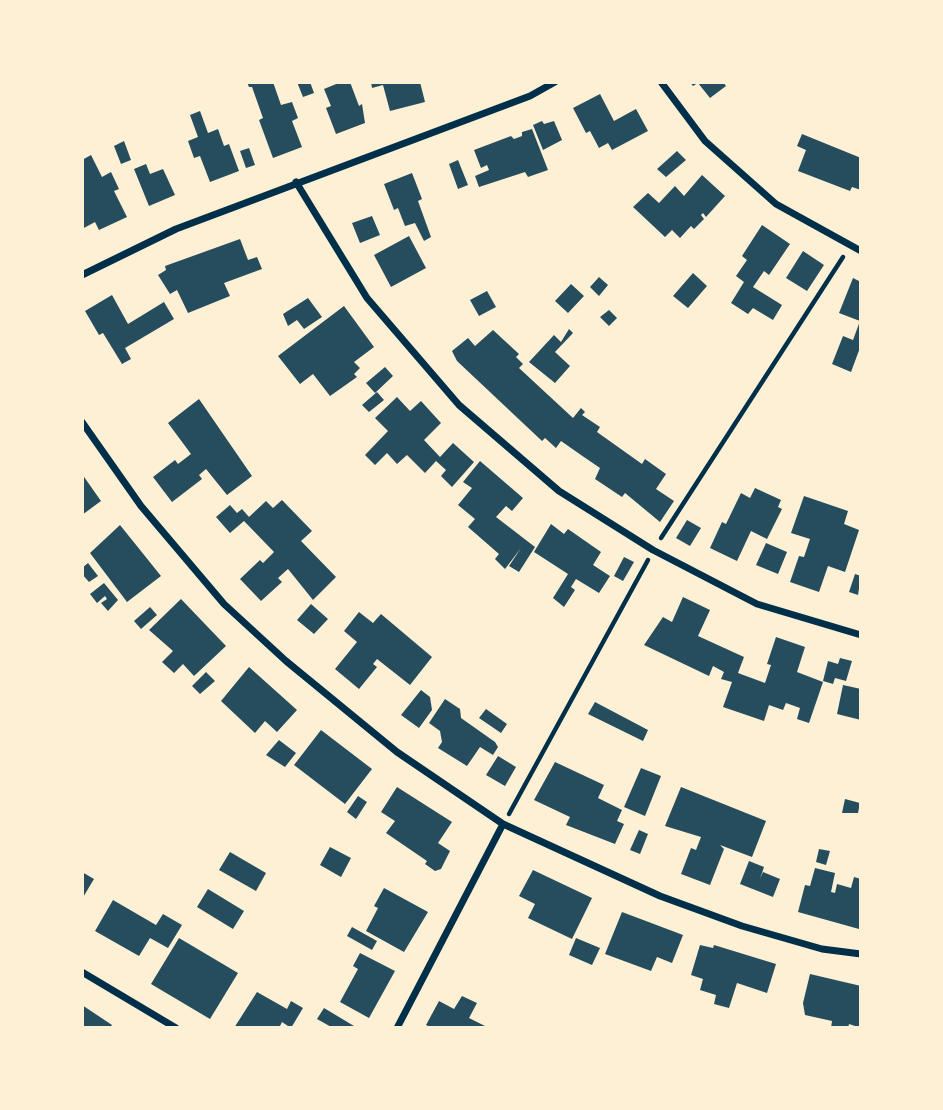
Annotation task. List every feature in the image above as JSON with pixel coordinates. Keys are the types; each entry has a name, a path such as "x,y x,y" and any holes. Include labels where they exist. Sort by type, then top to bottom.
{"street":[{"path":"82,275 176,229 530,96 555,82"},
{"path":"661,82 705,141 776,204 861,251"},
{"path":"296,182 368,298 459,405 559,491 653,550 757,604 861,635"},
{"path":"82,422 141,506 224,604 286,661 397,752 503,824 671,900 822,949 861,954"},
{"path":"397,1028 503,824"},
{"path":"82,972 176,1028"}],"path":[{"path":"503,824 653,550 850,246"}],"building":[{"path":"247,82 273,82 281,105 292,102 298,118 292,121 302,147 273,158 259,120 263,118 252,87 249,87"},
{"path":"297,82 310,82 314,93 303,97"},
{"path":"341,82 350,82 359,106 362,104 365,123 336,134 326,108 331,106 324,89"},
{"path":"371,82 420,82 425,102 390,111 383,85 372,88"},
{"path":"690,82 723,82 726,86 710,98 698,83 693,86"},
{"path":"600,94 614,121 636,109 648,131 612,150 608,143 599,148 590,131 586,133 573,108"},
{"path":"200,111 208,133 218,129 224,146 229,144 239,171 210,182 200,156 194,158 188,141 198,137 190,115"},
{"path":"542,121 544,124 554,121 562,140 543,150 533,125"},
{"path":"532,129 548,170 528,177 525,172 479,187 475,176 489,170 487,165 481,168 474,150 511,136 514,139 522,136 522,132"},
{"path":"802,134 861,158 861,190 852,187 850,191 798,171 806,150 797,146"},
{"path":"124,141 131,160 121,164 114,146"},
{"path":"249,148 255,165 246,168 240,151"},
{"path":"677,151 686,160 666,177 657,169"},
{"path":"91,155 102,177 111,172 119,189 114,191 127,217 99,230 95,222 82,229 82,160"},
{"path":"458,160 468,185 458,189 449,164"},
{"path":"146,164 150,174 163,169 175,195 149,206 134,169"},
{"path":"412,173 422,199 418,201 431,237 424,241 415,223 405,226 398,208 394,210 384,184"},
{"path":"702,175 725,196 706,217 703,213 701,215 704,219 694,229 691,226 680,238 672,230 665,237 633,207 648,193 659,203 675,186 684,196"},
{"path":"372,216 380,235 360,243 352,223"},
{"path":"762,225 790,244 769,275 764,271 753,287 782,305 773,320 753,308 748,314 731,303 744,282 736,276 747,260 742,256"},
{"path":"409,236 426,268 391,287 374,255"},
{"path":"240,239 248,260 257,257 262,269 224,283 230,296 188,313 177,290 170,294 158,275 166,270 165,266"},
{"path":"803,251 824,265 807,291 786,278"},
{"path":"693,273 707,286 688,308 673,296"},
{"path":"599,277 608,285 599,296 590,287"},
{"path":"853,278 861,282 861,345 851,372 832,364 843,336 853,340 860,321 839,313"},
{"path":"571,284 584,296 568,313 555,301"},
{"path":"487,291 496,307 479,316 470,300"},
{"path":"112,295 128,324 164,302 174,319 125,348 131,359 122,364 103,333 99,335 85,311"},
{"path":"308,298 322,317 304,329 297,320 288,326 283,314"},
{"path":"344,306 374,347 354,362 360,368 354,374 357,377 330,396 313,374 300,384 278,356"},
{"path":"609,310 617,318 609,326 600,317"},
{"path":"569,329 573,333 555,352 570,366 555,383 529,362 554,335 561,342"},
{"path":"493,330 519,354 516,357 523,364 519,368 573,418 581,408 585,412 582,415 600,427 597,432 642,464 645,459 666,474 656,489 674,501 660,522 625,493 622,497 595,479 600,468 561,441 556,448 545,438 542,441 457,361 452,351 468,338 475,346"},
{"path":"385,367 393,376 375,393 366,383"},
{"path":"377,392 384,400 369,412 362,405"},
{"path":"397,397 410,411 421,401 441,423 424,440 440,457 453,443 474,462 452,487 441,476 446,470 436,461 425,473 407,455 397,464 387,453 375,465 365,455 388,431 375,418"},
{"path":"199,399 252,476 227,495 206,469 199,475 202,479 172,502 153,477 175,460 178,464 191,454 168,423"},
{"path":"480,461 523,498 512,511 506,506 496,517 535,547 519,572 509,566 521,548 505,569 495,559 499,554 468,527 475,519 458,505 472,488 463,482"},
{"path":"82,474 101,501 82,515"},
{"path":"755,488 781,500 778,507 782,509 767,539 751,531 737,561 710,548 722,522 726,524 741,493 750,498"},
{"path":"804,496 848,511 844,524 859,530 845,572 828,566 819,592 790,582 799,556 804,557 810,539 791,533"},
{"path":"282,500 312,531 301,541 336,577 313,600 288,569 278,578 282,582 261,601 240,579 260,560 263,563 274,552 244,521 230,533 216,517 230,505 237,513 242,509 249,517 266,501 273,508"},
{"path":"687,520 701,528 690,546 676,538"},
{"path":"551,524 564,534 568,529 601,552 593,565 610,576 599,593 576,579 571,587 575,590 564,607 553,598 568,574 534,552"},
{"path":"120,525 161,576 127,602 90,553"},
{"path":"766,543 787,552 778,574 756,565"},
{"path":"624,557 634,562 623,581 614,576"},
{"path":"88,563 98,576 89,582 82,574 82,568"},
{"path":"855,574 861,576 858,595 849,592"},
{"path":"104,583 118,600 108,611 101,603 107,599 105,596 97,603 90,594"},
{"path":"683,597 710,610 698,636 744,657 738,673 765,683 771,665 767,664 776,637 805,647 797,672 823,682 809,723 797,719 800,708 786,703 783,710 769,705 764,721 723,707 732,682 721,679 724,672 713,666 709,676 644,645 663,617 672,622"},
{"path":"181,599 226,646 194,676 183,664 174,673 162,662 173,651 149,630"},
{"path":"311,604 328,619 314,634 297,620"},
{"path":"150,607 157,615 141,629 134,621"},
{"path":"359,612 373,623 381,614 432,657 410,685 377,659 373,664 377,667 359,689 335,669 357,642 344,631"},
{"path":"840,658 852,661 846,681 835,678 833,684 823,681 828,661 838,664"},
{"path":"249,667 297,710 277,732 265,721 255,733 221,701"},
{"path":"206,672 215,681 200,694 192,686"},
{"path":"843,685 861,689 861,720 837,714"},
{"path":"421,690 430,697 432,710 419,728 401,715"},
{"path":"445,699 460,709 461,718 495,742 498,747 493,755 480,747 467,766 438,748 442,742 440,731 429,723"},
{"path":"595,702 648,730 643,741 588,714"},
{"path":"486,709 507,724 501,733 479,718"},
{"path":"321,730 372,769 345,804 294,765"},
{"path":"279,740 296,753 285,767 266,755"},
{"path":"498,756 516,767 505,786 486,775"},
{"path":"555,762 604,785 598,798 622,810 617,821 624,824 615,844 566,825 570,817 534,800"},
{"path":"641,768 661,776 645,816 624,807"},
{"path":"397,787 452,822 438,843 450,851 441,869 435,871 425,864 427,861 386,833 395,821 381,812"},
{"path":"681,787 766,821 752,857 720,845 724,849 710,885 681,874 691,848 696,850 701,837 665,826"},
{"path":"358,796 367,802 356,819 347,812"},
{"path":"845,799 860,803 858,813 842,813"},
{"path":"639,830 648,834 640,854 630,850"},
{"path":"330,847 351,858 341,877 320,865"},
{"path":"819,849 830,851 826,865 816,862"},
{"path":"230,852 266,873 256,891 219,870"},
{"path":"749,861 764,867 760,879 763,872 780,879 773,897 740,884"},
{"path":"815,868 835,873 831,892 835,893 837,884 851,888 854,877 861,879 859,929 798,912 805,885 810,886"},
{"path":"533,870 592,898 572,939 528,918 535,904 519,896"},
{"path":"82,872 94,879 82,899"},
{"path":"384,888 428,912 404,952 366,931 378,908 374,906"},
{"path":"208,889 244,911 233,929 197,907"},
{"path":"113,900 156,925 163,914 182,925 168,948 150,938 139,956 95,931"},
{"path":"622,912 683,935 672,963 657,957 651,971 605,954"},
{"path":"352,927 377,941 372,950 347,936"},
{"path":"179,938 238,973 210,1019 151,984"},
{"path":"576,938 600,948 592,965 569,955"},
{"path":"700,945 713,948 714,945 776,964 767,993 737,983 729,1008 714,1004 716,995 700,990 703,979 691,975"},
{"path":"360,953 395,971 369,1018 340,1002 358,969 353,966"},
{"path":"810,974 861,986 861,1028 849,1024 848,1028 831,1028 832,1021 805,1015 803,1003"},
{"path":"257,992 287,1009 291,1001 303,1008 291,1028 282,1022 279,1028 234,1028"},
{"path":"462,996 477,1003 469,1018 489,1028 432,1028 426,1025 439,1001 454,1009"},
{"path":"82,1005 112,1025 110,1028 82,1028"},
{"path":"324,1008 354,1026 353,1028 333,1028 317,1019"}]}
